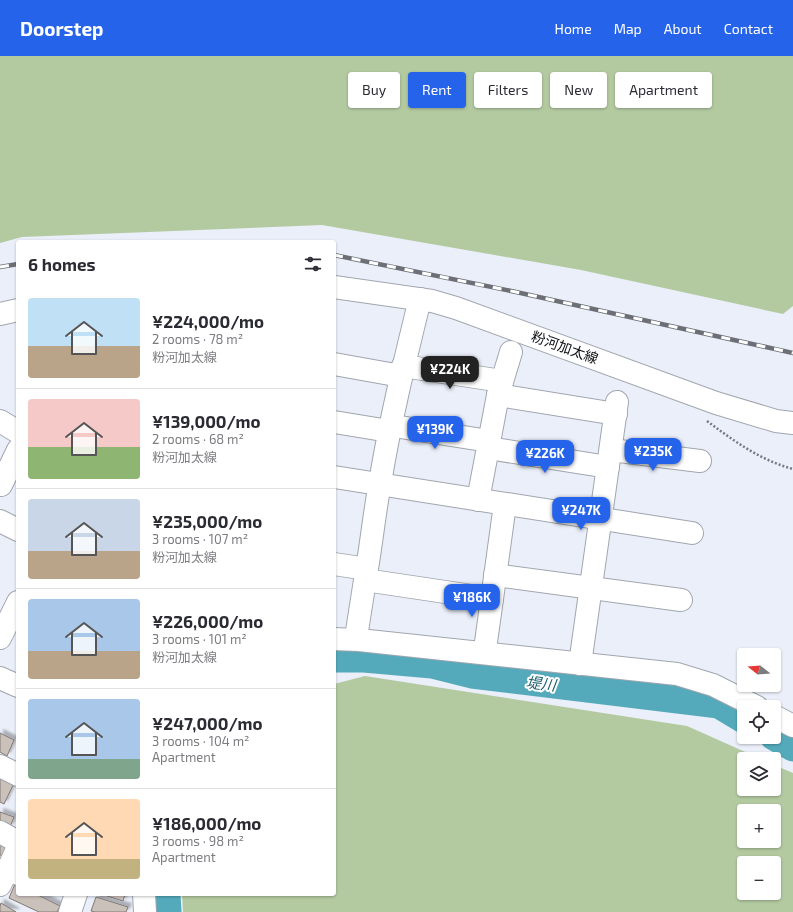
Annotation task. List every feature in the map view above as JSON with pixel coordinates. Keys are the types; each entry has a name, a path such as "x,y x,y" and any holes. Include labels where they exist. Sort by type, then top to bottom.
{"street":[{"name":"粉河加太線","path":"336,287 420,299 456,308 716,403 776,421 793,423"},
{"path":"357,631 390,427 420,299"},
{"path":"0,314 16,310"},
{"path":"478,500 500,388 511,352"},
{"path":"336,364 402,371 617,408 580,664"},
{"path":"0,421 16,431"},
{"path":"336,422 400,427 489,445 609,458 700,460"},
{"path":"1,485 16,454"},
{"path":"336,477 692,533"},
{"path":"486,642 505,504"},
{"path":"0,521 16,529"},
{"path":"336,565 366,574 492,599"},
{"path":"495,575 680,600"},
{"path":"0,638 10,609"},
{"path":"336,639 367,641 677,674 713,685 743,700"},
{"path":"0,678 16,685"},
{"path":"781,720 793,726"},
{"path":"0,766 16,774"},
{"path":"0,832 16,841"},
{"path":"9,876 16,853"},
{"path":"144,896 145,912"}],"path":[{"path":"704,418 732,439 759,455 780,465 793,469"}],"green space":[{"path":"0,56 793,56 793,306 783,314 581,270 322,225 22,237 0,243"},
{"path":"365,676 687,726 745,752 737,752 737,796 781,796 781,768 793,773 793,912 183,912 182,896 336,896 336,683"}],"building":[{"path":"0,733 14,740 7,756 0,752"},
{"path":"0,777 15,781 4,804 0,802"},
{"path":"0,812 14,817 10,827 0,824"},
{"path":"0,838 10,842 3,856 0,855"},
{"path":"15,884 16,896 40,896 60,906 57,912 39,912 9,898"},
{"path":"107,896 124,896 123,901"},
{"path":"96,897 128,907 126,912 91,911"},
{"path":"1,903 16,912 0,912"}],"waterway":[{"name":"堤川","path":"336,658 364,658 432,664 472,674 719,704 737,715"},
{"name":"堤川","path":"781,740 793,747"},
{"name":"堤川","path":"166,896 167,912"}],"railway":[{"path":"336,255 516,292 793,353"},
{"path":"0,267 16,264"}]}
